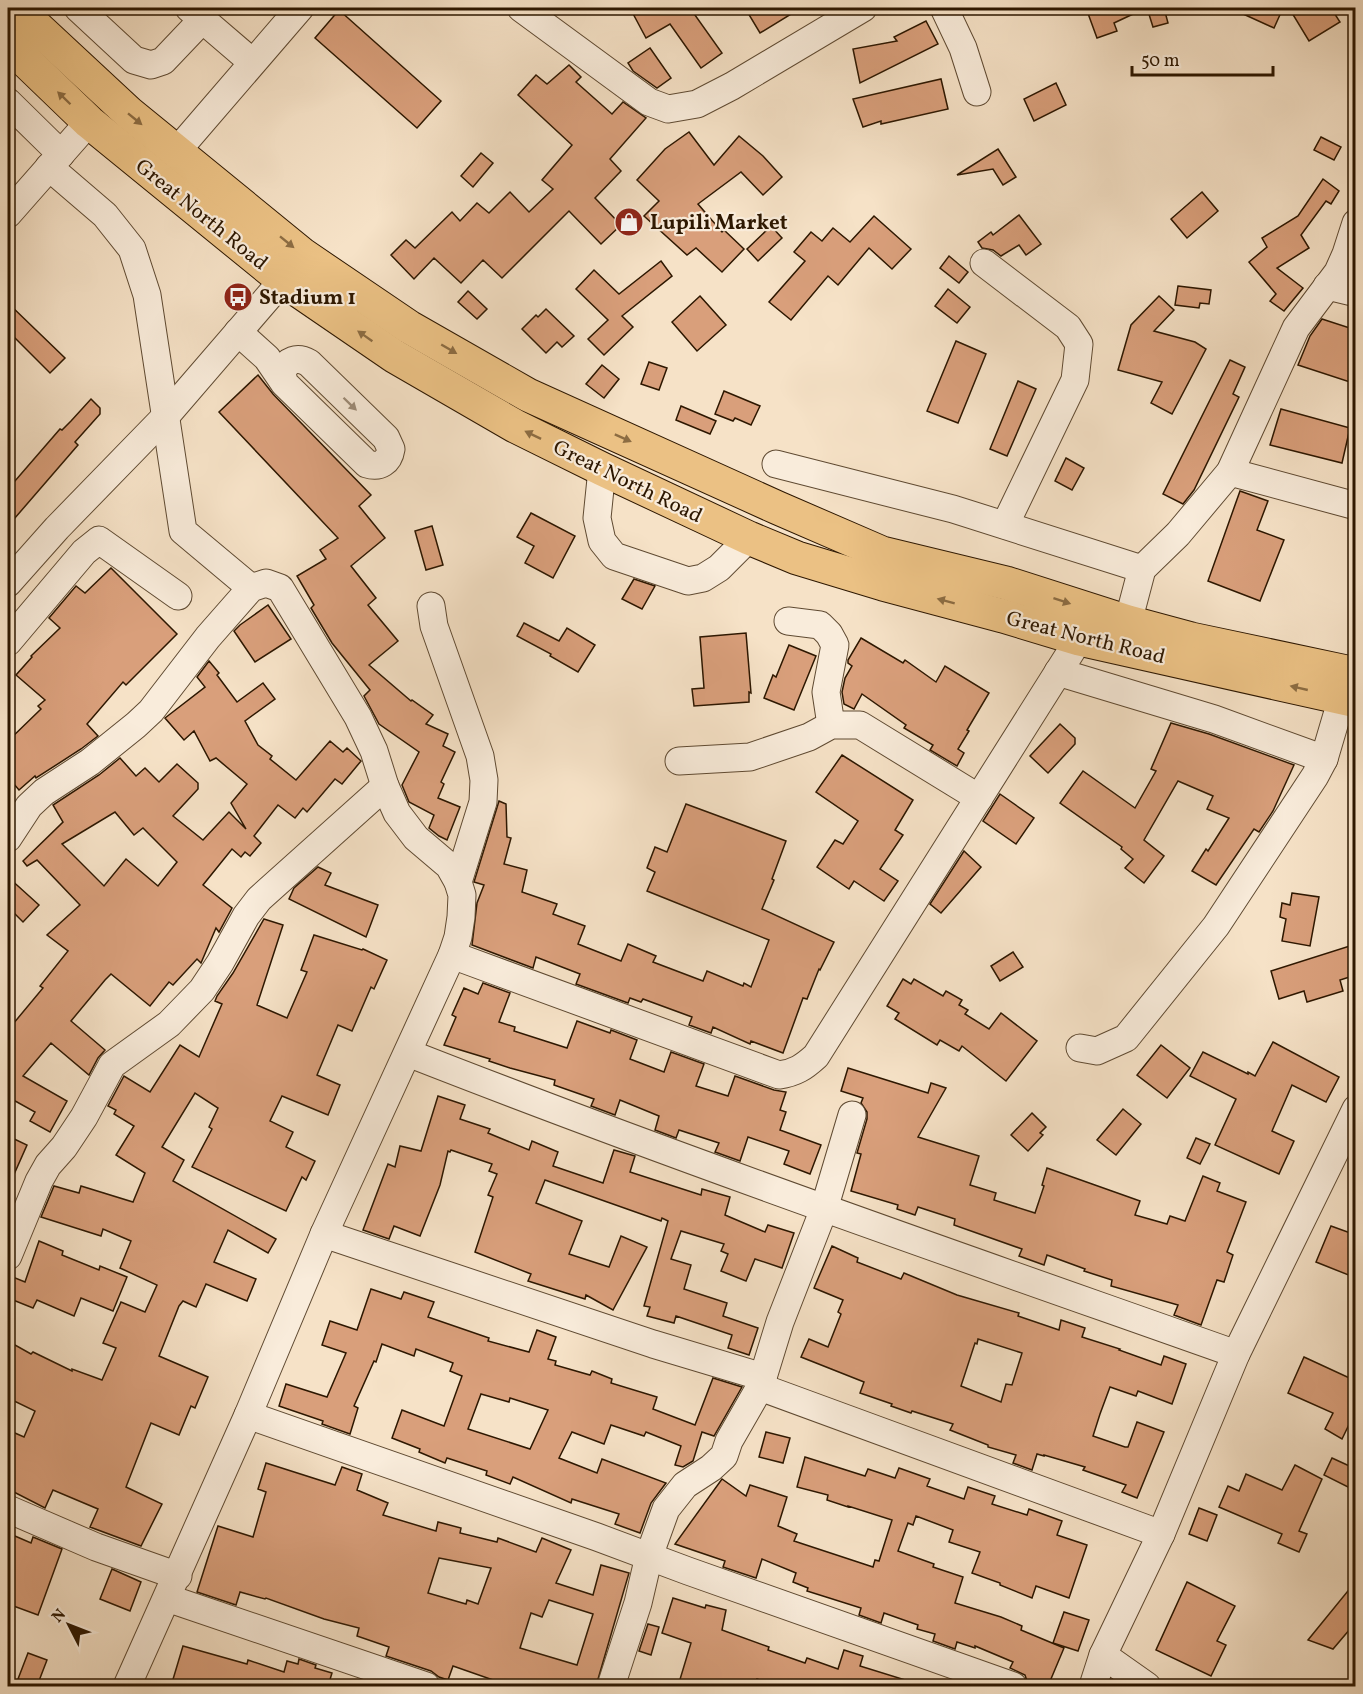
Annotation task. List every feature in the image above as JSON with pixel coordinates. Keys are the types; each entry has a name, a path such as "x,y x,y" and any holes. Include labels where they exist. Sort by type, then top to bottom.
{"main road":[{"name":"Great North Road","path":"15,8 121,106 303,255 409,327 528,395 882,553 1006,584 1191,639 1351,691"},
{"name":"Great North Road","path":"8,44 89,122 283,280 394,356 514,426 602,469 797,558 883,584 1079,639 1351,691"}],"street":[{"path":"78,8 134,60 151,65 163,61 195,14 252,62"},
{"path":"176,152 300,8"},
{"path":"534,11 649,102 668,109 697,104 732,86 863,8"},
{"path":"944,8 963,48 976,92"},
{"path":"8,102 132,249 147,295 183,531 251,588"},
{"path":"8,214 89,122"},
{"path":"1128,622 1142,569 1178,534 1230,472 1296,328 1338,272 1356,223"},
{"path":"984,263 1068,327 1079,344 1075,380 1005,525"},
{"path":"8,583 57,528 165,417 283,280"},
{"path":"1327,286 1356,293"},
{"path":"243,327 276,348 309,363 386,438 391,449 387,460 378,466 368,464 284,383 243,327"},
{"path":"284,383 282,372 284,367 298,359"},
{"path":"776,464 953,509 1142,569"},
{"path":"602,469 597,518 602,541 614,556 688,581 703,578 719,568 749,538"},
{"path":"1230,472 1356,506"},
{"path":"8,642 84,552 99,540 178,596"},
{"path":"8,838 29,806 44,792 90,762 151,711 208,638 251,588 266,583 280,588 358,717 374,751 385,786 397,813 416,838 449,866 462,895 458,937 452,955 433,992 408,1053 324,1234 248,1415 128,1686"},
{"path":"431,606 434,626 480,756 484,780 483,802 458,882"},
{"path":"788,621 820,625 835,645 826,692 831,725"},
{"path":"452,955 779,1075 792,1073 805,1067 816,1056 1079,639"},
{"path":"1058,672 1214,719 1324,759"},
{"path":"1080,1048 1097,1051 1126,1038 1216,926 1315,776 1351,691"},
{"path":"679,761 750,757 809,737 831,725 861,725 979,798"},
{"path":"8,1256 39,1181 48,1165 64,1147 84,1117 112,1065 169,1024 202,990 259,898 385,786"},
{"path":"408,1053 824,1209 1236,1354"},
{"path":"1093,1686 1103,1655 1161,1534 1236,1354 1356,1109"},
{"path":"611,1686 638,1603 649,1556 666,1509 685,1485 711,1468 724,1456 729,1441 761,1382 780,1322 824,1209 852,1115"},
{"path":"324,1234 761,1382 1161,1534"},
{"path":"248,1415 1013,1686"},
{"path":"8,1509 96,1547 172,1587 426,1686"},
{"path":"1103,1655 1147,1686"}],"building":[{"path":"630,8 690,8 722,53 701,68 670,24 646,38"},
{"path":"745,8 801,8 760,33"},
{"path":"1086,8 1146,8 1114,23 1117,31 1097,38"},
{"path":"1147,8 1164,8 1168,23 1153,27"},
{"path":"1230,8 1283,8 1274,28"},
{"path":"1289,8 1331,8 1340,22 1309,41"},
{"path":"339,10 441,101 417,128 315,38"},
{"path":"926,21 938,44 860,83 853,49 897,41 894,37"},
{"path":"650,48 671,78 657,88 633,71 628,63"},
{"path":"569,65 581,77 576,82 612,114 623,102 646,118 610,159 621,171 595,198 621,225 601,244 569,211 502,278 483,260 461,283 434,258 414,279 391,255 406,240 415,248 452,212 460,221 477,203 489,213 510,192 529,212 553,189 542,180 572,145 518,95 536,75 547,84"},
{"path":"941,79 948,109 881,124 881,121 863,127 853,99"},
{"path":"1056,83 1066,105 1034,121 1024,99"},
{"path":"689,132 714,165 739,136 763,156 782,177 763,195 741,172 698,204 722,232 724,230 744,249 722,272 696,248 687,255 644,216 659,201 637,180 665,149"},
{"path":"1321,137 1341,147 1334,160 1314,150"},
{"path":"998,149 1016,177 1003,185 993,169 957,175"},
{"path":"481,153 493,163 473,187 461,176"},
{"path":"1323,179 1339,191 1331,204 1326,201 1301,235 1309,248 1277,268 1303,288 1284,311 1270,301 1276,294 1249,262 1267,247 1262,238 1298,216"},
{"path":"1202,192 1218,211 1187,238 1171,219"},
{"path":"1019,215 1041,244 1026,255 1019,245 1001,256 993,250 982,248 978,242 991,232 993,235"},
{"path":"874,216 911,249 892,269 869,248 838,285 828,276 791,320 769,302 805,261 794,252 811,232 822,241 833,228 850,242"},
{"path":"771,226 782,238 758,261 747,249"},
{"path":"949,256 968,272 959,283 940,268"},
{"path":"661,261 672,276 622,316 633,327 604,355 588,339 608,320 576,289 594,270 619,294"},
{"path":"1178,286 1211,290 1209,304 1200,303 1199,308 1175,305"},
{"path":"948,289 970,307 957,323 935,306"},
{"path":"468,291 487,309 477,319 458,302"},
{"path":"700,296 726,325 697,351 672,322"},
{"path":"1159,296 1174,310 1154,331 1195,342 1206,349 1172,414 1151,403 1162,382 1118,370 1131,325"},
{"path":"8,303 65,358 50,373 8,331"},
{"path":"546,309 574,336 562,347 557,342 546,353 522,329"},
{"path":"1322,319 1356,330 1356,384 1298,365 1310,336"},
{"path":"956,341 986,354 958,423 927,411"},
{"path":"1230,360 1245,367 1233,394 1239,397 1194,490 1183,504 1163,494"},
{"path":"649,362 667,368 659,390 641,384"},
{"path":"602,365 619,379 604,398 586,384"},
{"path":"258,375 273,394 371,495 359,506 385,538 351,566 376,598 368,605 398,641 369,665 411,701 433,715 426,724 448,734 443,746 455,752 441,782 444,784 438,798 460,807 447,840 429,828 434,815 409,802 402,785 419,752 379,724 364,696 370,690 332,643 311,608 314,605 297,576 326,559 320,550 338,538 219,412"},
{"path":"1018,381 1036,389 1007,456 990,449"},
{"path":"724,391 760,406 751,425 735,418 733,421 715,414"},
{"path":"91,399 100,408 100,414 75,442 78,445 8,526 8,489 60,429 62,430"},
{"path":"681,406 716,421 710,434 676,420"},
{"path":"1281,409 1350,428 1342,463 1270,445"},
{"path":"1066,458 1084,468 1072,490 1055,481"},
{"path":"1240,491 1268,501 1257,530 1284,540 1260,601 1208,581"},
{"path":"531,513 575,536 553,578 525,563 534,546 517,537"},
{"path":"432,526 443,565 426,570 415,531"},
{"path":"111,568 177,634 126,685 123,682 87,724 98,736 36,778 35,776 19,790 8,777 8,741 41,709 38,706 45,700 16,675 31,656 60,628 49,618 76,586 85,593"},
{"path":"634,579 655,586 642,609 622,599"},
{"path":"268,605 291,639 255,662 234,631"},
{"path":"524,623 559,641 567,628 595,645 578,672 517,636"},
{"path":"746,633 751,693 749,692 749,702 694,706 692,689 704,688 700,637"},
{"path":"861,638 903,663 905,660 936,682 945,666 989,693 958,749 964,753 957,766 930,750 933,745 904,728 906,725 862,694 854,709 844,704 842,692 845,678 852,666 848,660"},
{"path":"789,645 816,656 794,710 764,698 773,675 776,677"},
{"path":"209,661 237,702 263,683 275,699 245,721 258,745 272,756 270,759 296,780 330,741 343,752 347,748 361,761 342,784 335,779 307,812 303,808 295,818 278,805 254,836 261,843 250,856 245,852 241,857 232,849 203,885 232,908 219,932 216,928 201,963 197,959 173,985 169,982 150,1006 111,974 105,980 71,1021 105,1050 89,1075 51,1043 23,1076 67,1101 50,1132 30,1121 35,1112 8,1097 8,1030 43,988 40,986 68,951 47,935 80,905 37,860 27,866 23,861 63,822 53,805 99,775 120,758 136,776 145,768 159,782 177,764 198,783 198,789 173,816 203,840 229,812 246,829 231,803 247,784 216,758 210,761 194,731 184,740 165,718 205,687 197,677","holes":["115,812 134,835 143,828 177,862 158,886 126,859 104,886 62,844"]},
{"path":"1171,723 1209,734 1294,765 1273,811 1259,832 1254,829 1216,885 1192,871 1229,818 1207,809 1213,796 1178,781 1144,840 1164,856 1144,883 1125,868 1133,859 1121,849 1122,847 1060,803 1083,771 1135,808 1156,771 1151,769"},
{"path":"1060,724 1075,738 1075,744 1048,773 1030,756"},
{"path":"842,755 913,800 895,830 903,835 880,869 898,881 884,901 854,881 849,889 817,867 835,840 843,844 858,821 816,792"},
{"path":"1000,794 1034,818 1016,844 983,821"},
{"path":"499,801 506,804 507,837 511,838 504,864 527,870 522,892 557,904 553,914 585,926 578,944 621,961 628,944 656,956 653,962 703,981 707,971 751,987 769,940 647,891 655,872 647,868 655,847 667,852 686,804 786,841 762,909 834,942 819,969 807,999 803,998 783,1053 751,1041 750,1044 713,1027 711,1033 689,1025 692,1017 643,999 641,1002 630,998 628,1003 576,984 580,974 536,957 533,968 472,945 477,903 484,885 474,882"},
{"path":"964,851 981,867 941,913 930,904"},
{"path":"318,867 331,873 325,885 378,905 366,937 289,899 294,888"},
{"path":"8,877 39,905 23,922 8,907"},
{"path":"1292,893 1319,897 1310,946 1282,941 1286,919 1280,917 1282,903 1290,905"},
{"path":"264,919 283,925 257,1005 287,1018 307,972 301,970 314,935 363,949 387,960 374,989 371,987 352,1031 338,1025 317,1075 340,1085 328,1115 282,1096 270,1121 293,1132 286,1147 315,1161 306,1180 302,1177 286,1211 192,1167 212,1129 209,1127 218,1108 195,1093 162,1147 184,1160 173,1181 276,1239 268,1253 228,1230 214,1262 256,1279 247,1301 206,1284 196,1307 183,1301 179,1306 159,1356 208,1377 195,1408 191,1406 179,1435 151,1423 126,1487 162,1504 141,1546 90,1527 98,1509 53,1490 45,1508 8,1489 8,1430 24,1437 35,1411 8,1398 8,1341 31,1354 33,1352 72,1371 72,1369 102,1380 116,1348 103,1343 121,1302 145,1312 157,1285 120,1268 131,1241 103,1229 101,1236 41,1217 54,1186 79,1193 81,1186 133,1202 145,1173 116,1155 134,1126 114,1114 116,1110 108,1106 124,1076 150,1092 180,1045 199,1057 222,1004 215,1001 217,996"},
{"path":"1356,944 1356,975 1340,980 1343,991 1307,1002 1304,991 1279,999 1271,971"},
{"path":"1013,952 1023,967 1000,981 991,966"},
{"path":"903,979 911,984 914,979 943,996 946,991 962,1000 959,1005 968,1010 965,1014 989,1029 1001,1013 1037,1041 1006,1081 962,1046 959,1051 940,1040 937,1045 895,1019 899,1013 887,1006"},
{"path":"483,983 510,993 499,1022 515,1027 514,1031 567,1048 577,1021 637,1040 630,1059 664,1072 671,1052 704,1064 696,1086 728,1096 735,1076 786,1092 780,1110 786,1112 780,1130 821,1145 810,1174 784,1164 789,1151 748,1137 740,1161 715,1152 719,1143 679,1130 676,1138 655,1130 659,1116 620,1100 615,1115 591,1106 594,1099 554,1085 555,1080 510,1068 489,1061 490,1059 444,1045 456,1017 452,1015 464,988 478,994"},
{"path":"1273,1042 1339,1077 1326,1102 1292,1085 1272,1131 1294,1141 1279,1174 1215,1145 1236,1099 1190,1076 1203,1052 1255,1076"},
{"path":"1161,1045 1190,1068 1167,1098 1137,1075"},
{"path":"848,1068 928,1093 931,1083 946,1088 918,1137 979,1156 970,1185 996,1193 994,1200 1035,1213 1047,1168 1140,1201 1135,1215 1167,1224 1170,1216 1185,1221 1203,1176 1220,1183 1217,1191 1246,1202 1227,1252 1233,1255 1224,1282 1217,1280 1201,1325 1174,1315 1178,1305 1111,1286 1112,1280 1047,1255 1044,1265 1019,1256 1022,1249 954,1225 955,1219 918,1207 915,1215 897,1209 898,1205 851,1191 861,1154 857,1153 867,1112 861,1103 863,1098 841,1091"},
{"path":"438,1096 465,1105 460,1119 490,1129 488,1133 529,1150 532,1141 558,1152 553,1166 603,1183 614,1150 635,1156 630,1172 701,1195 702,1189 730,1197 725,1215 765,1232 768,1225 794,1233 782,1268 755,1259 746,1281 721,1271 728,1254 721,1251 724,1244 681,1231 671,1259 691,1265 684,1289 727,1303 723,1316 758,1328 749,1355 728,1348 732,1335 676,1316 674,1323 647,1316 650,1307 644,1306 668,1221 662,1218 661,1221 545,1180 536,1203 582,1221 569,1254 609,1267 621,1236 647,1247 613,1310 586,1295 585,1299 528,1281 531,1274 475,1252 493,1197 488,1195 497,1174 489,1171 492,1164 451,1150 448,1151 440,1185 420,1236 394,1226 389,1239 363,1230 388,1164 395,1167 400,1146 421,1151"},
{"path":"1123,1109 1141,1124 1116,1155 1097,1140"},
{"path":"1032,1113 1046,1127 1040,1133 1043,1135 1028,1151 1011,1135"},
{"path":"8,1136 27,1145 8,1188"},
{"path":"1196,1138 1210,1144 1200,1164 1187,1158"},
{"path":"1331,1226 1356,1235 1356,1278 1316,1262"},
{"path":"39,1241 63,1251 62,1255 99,1270 100,1266 127,1277 113,1311 81,1298 74,1316 37,1300 33,1308 8,1298 8,1275 25,1282"},
{"path":"832,1246 858,1258 857,1262 901,1279 904,1273 957,1295 1019,1313 1018,1316 1059,1330 1061,1320 1085,1328 1082,1337 1161,1365 1164,1356 1186,1364 1172,1404 1138,1391 1136,1396 1110,1387 1100,1414 1093,1436 1125,1447 1128,1447 1137,1422 1164,1432 1137,1498 1122,1492 1126,1485 1083,1470 1085,1467 1044,1455 1037,1454 1032,1470 1013,1463 1016,1455 988,1447 988,1445 950,1430 953,1424 912,1411 911,1413 860,1393 864,1382 801,1357 809,1339 828,1347 841,1314 838,1312 843,1300 814,1288","holes":["978,1339 1022,1353 1012,1385 1006,1384 1001,1402 961,1386"]},
{"path":"371,1289 401,1299 404,1292 434,1302 428,1317 489,1338 488,1341 529,1352 537,1330 556,1337 548,1359 556,1361 555,1365 590,1375 592,1371 612,1379 611,1383 657,1397 653,1409 695,1425 713,1378 742,1387 714,1436 702,1432 693,1461 683,1467 675,1465 681,1446 646,1432 644,1436 611,1425 604,1444 572,1432 559,1458 597,1473 602,1459 666,1483 651,1503 640,1533 615,1524 619,1514 572,1499 571,1503 513,1477 510,1484 486,1475 487,1471 447,1458 445,1463 419,1452 420,1449 392,1438 402,1410 444,1426 462,1376 450,1371 453,1363 416,1349 414,1356 382,1344 376,1362 374,1361 354,1406 358,1408 350,1434 322,1424 323,1421 279,1406 286,1384 327,1397 346,1353 322,1345 330,1321 357,1330","holes":["481,1394 509,1402 510,1398 548,1410 530,1449 468,1429"]},
{"path":"1304,1357 1356,1381 1356,1410 1342,1439 1325,1429 1333,1413 1288,1393"},
{"path":"766,1432 790,1438 783,1463 759,1457"},
{"path":"805,1457 865,1476 868,1469 895,1478 899,1468 930,1479 927,1486 964,1499 968,1487 995,1496 992,1504 1027,1515 1029,1509 1062,1521 1057,1535 1087,1545 1069,1598 1036,1586 1032,1598 972,1573 980,1552 949,1542 953,1530 916,1516 913,1525 908,1523 898,1551 934,1564 933,1567 963,1577 955,1603 1001,1617 1022,1626 1021,1630 1064,1648 1048,1686 1028,1684 1025,1675 1010,1668 1013,1662 975,1646 975,1648 957,1642 955,1649 933,1641 935,1634 917,1629 918,1625 884,1613 881,1623 859,1615 861,1608 807,1591 808,1588 793,1582 796,1573 762,1559 756,1578 723,1567 725,1561 675,1544 722,1479 746,1496 750,1485 787,1497 778,1526 797,1534 794,1541 873,1567 875,1560 879,1561 892,1520 827,1500 828,1495 797,1487"},
{"path":"1332,1458 1356,1469 1356,1491 1324,1475"},
{"path":"266,1463 335,1485 342,1467 362,1474 357,1490 388,1503 383,1515 436,1531 438,1522 461,1528 460,1533 497,1542 498,1538 536,1552 542,1538 571,1550 556,1583 593,1595 601,1565 629,1573 596,1686 495,1686 496,1681 453,1666 448,1680 431,1671 386,1656 389,1647 357,1636 359,1628 240,1592 236,1605 197,1592 218,1526 253,1537 266,1492 258,1489","holes":["439,1558 491,1568 478,1604 467,1600 466,1604 428,1593","549,1600 593,1614 577,1665 520,1648 531,1613 542,1617"]},
{"path":"1295,1465 1322,1479 1299,1531 1307,1534 1299,1552 1278,1543 1282,1534 1219,1507 1228,1486 1239,1491 1246,1474 1282,1490"},
{"path":"1199,1508 1217,1515 1207,1541 1189,1534"},
{"path":"8,1533 31,1543 33,1537 62,1549 38,1615 8,1604"},
{"path":"112,1569 141,1582 130,1611 100,1599"},
{"path":"1356,1581 1356,1622 1333,1649 1308,1640"},
{"path":"1187,1582 1235,1606 1217,1641 1226,1645 1211,1676 1156,1650"},
{"path":"673,1598 705,1608 706,1605 726,1610 722,1630 769,1647 768,1650 805,1663 807,1658 838,1669 844,1650 863,1656 860,1666 915,1683 915,1686 779,1686 757,1679 756,1683 751,1681 751,1686 678,1686 691,1643 662,1633"},
{"path":"1064,1612 1089,1620 1078,1651 1053,1643"},
{"path":"648,1624 659,1627 651,1655 639,1651"},
{"path":"183,1646 247,1664 248,1660 284,1672 287,1661 298,1664 299,1659 316,1665 315,1668 332,1673 328,1686 171,1686"},
{"path":"28,1653 47,1660 37,1686 18,1679"}],"place":[{"name":"Lupili Market","path":"629,222"},
{"name":"Stadium 1","path":"238,297"}]}
